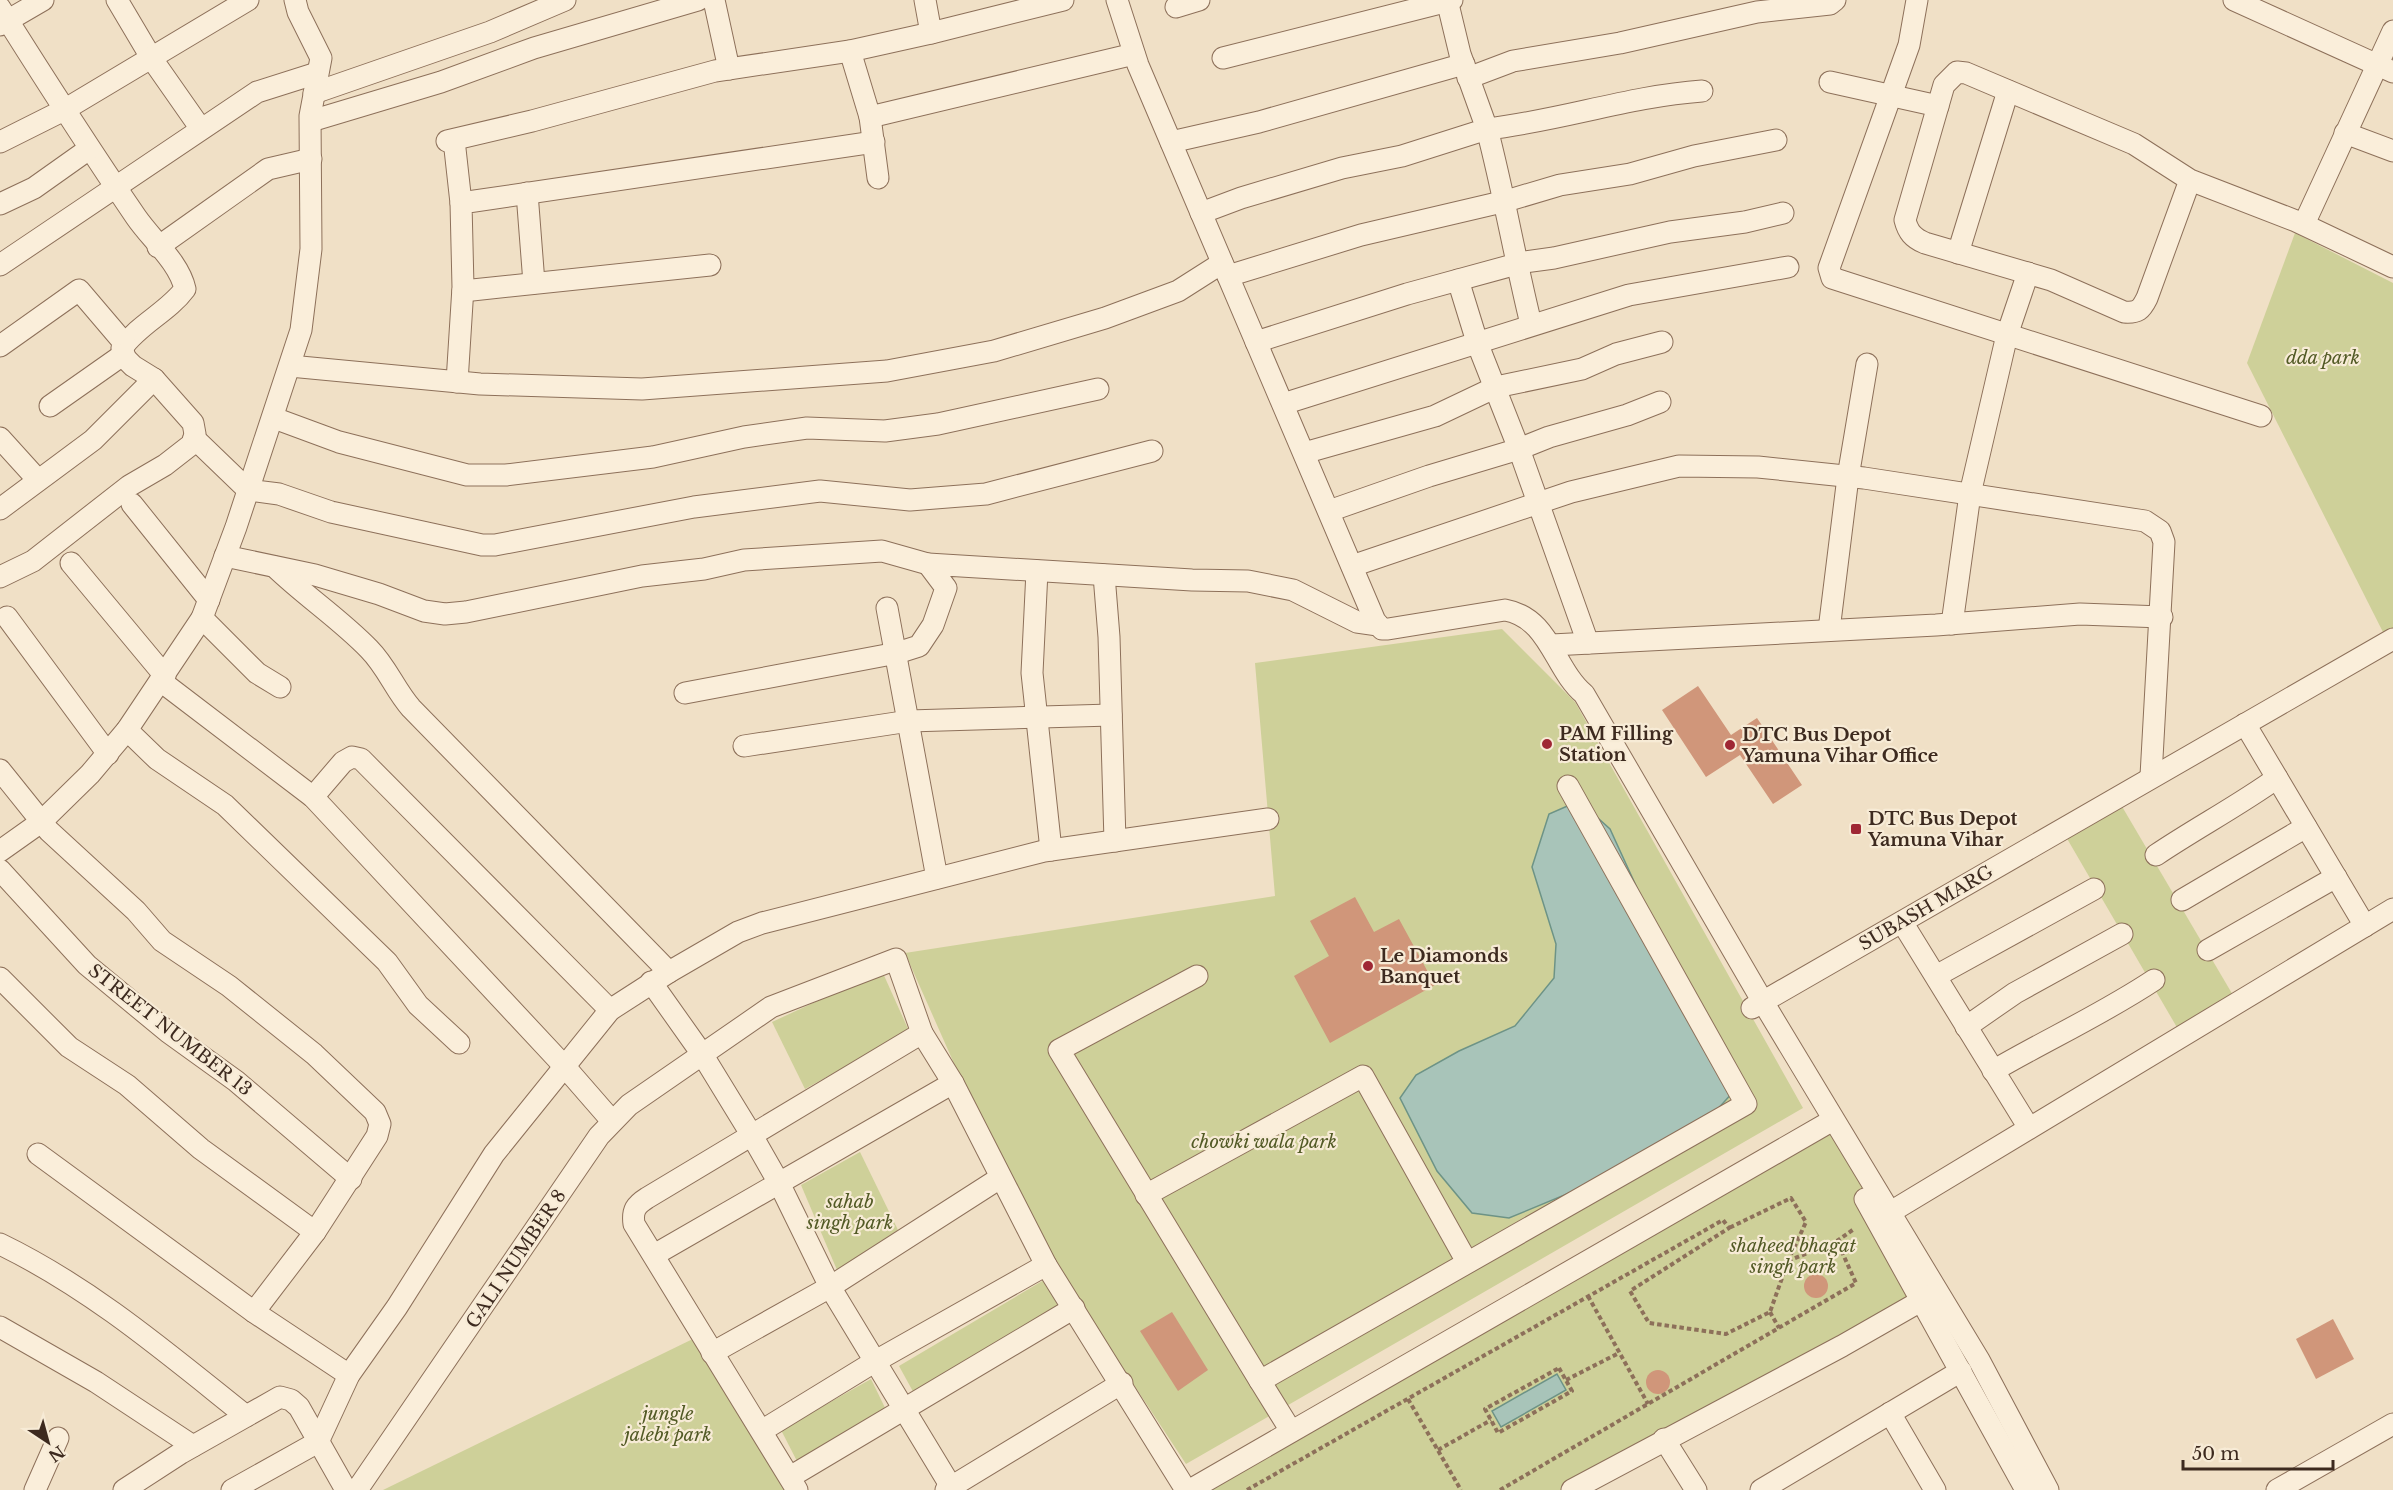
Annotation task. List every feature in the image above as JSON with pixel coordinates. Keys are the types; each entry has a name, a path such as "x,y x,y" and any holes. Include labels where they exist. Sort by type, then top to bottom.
{"street":[{"path":"43,0 3,18 114,186 182,277 184,289 177,299 131,336 124,349 50,406"},
{"path":"117,0 152,59 201,129"},
{"path":"0,142 64,110 152,59 216,8 248,0"},
{"path":"0,265 32,246 114,186 257,92 315,83 490,32 565,0"},
{"path":"311,121 441,82 534,48 699,0"},
{"path":"714,0 729,69"},
{"path":"925,0 931,33"},
{"path":"457,382 463,291 461,202 450,141 532,122 635,91 729,69 850,51 1063,0"},
{"path":"1117,0 1134,54 1378,625"},
{"path":"1176,7 1199,0"},
{"path":"1223,58 1449,0 1466,71 1487,129 1506,201 1516,264 1531,324"},
{"path":"1171,142 1466,71 1620,43 1757,12 1830,4 1835,0"},
{"path":"1917,0 1909,45 1892,96 1871,147 1829,274 1838,281 2261,416"},
{"path":"2234,0 2384,68"},
{"path":"0,851 41,822 108,754 164,679 205,609 274,418 301,330 311,249 311,121 315,83 321,58 298,12 299,1"},
{"path":"2304,224 2345,134 2384,68 2393,30"},
{"path":"850,51 870,117 878,178"},
{"path":"870,117 1134,54"},
{"path":"2190,180 2147,298 2142,308 2135,313 2124,312 2051,280 1914,238 1905,220 1944,85 1957,72 2134,144 2190,180 2304,224 2393,267"},
{"path":"1830,82 1938,106"},
{"path":"1201,213 1240,198 1342,168 1402,156 1487,129 1532,124 1600,107 1702,91"},
{"path":"1958,253 2008,91"},
{"path":"2345,134 2393,151"},
{"path":"290,366 457,382 642,389 887,371 994,351 1105,318 1178,291 1225,269 1506,201 1560,185 1630,174 1694,156 1776,140"},
{"path":"461,202 874,142"},
{"path":"0,204 34,188 89,149"},
{"path":"158,247 268,169 311,159"},
{"path":"526,193 534,284"},
{"path":"1256,342 1516,264 1554,258 1670,232 1745,222 1783,213"},
{"path":"463,291 710,264"},
{"path":"1283,404 1478,345 1531,324 1629,295 1788,267"},
{"path":"1952,624 1970,494 2007,335 2028,273"},
{"path":"1458,280 1478,345 1539,502 1588,643"},
{"path":"0,577 33,561 129,486 165,465 192,444 194,438 193,423 154,379 133,366 124,349 79,290 4,337"},
{"path":"1304,453 1435,417 1496,387 1582,369 1616,354 1662,342"},
{"path":"1829,630 1848,477 1867,364"},
{"path":"0,509 93,440 154,379"},
{"path":"274,418 339,442 466,475 506,476 653,458 744,437 807,428 885,430 938,424 1098,389"},
{"path":"1329,511 1429,476 1519,449 1549,436 1627,415 1660,402"},
{"path":"0,438 38,480"},
{"path":"194,438 248,490 279,494 331,512 442,538 495,545 694,507 820,491 910,500 986,494 1152,451"},
{"path":"1352,566 1539,502 1679,466 1758,467 1848,477 2145,521 2154,525 2164,542 2162,617 2151,776"},
{"path":"132,504 205,609 257,673 280,687"},
{"path":"225,556 315,575 424,611 445,614 466,612 642,576 704,569 744,560 882,551 928,564 1248,581 1293,590 1357,622 1388,629 1505,610 1523,616 1552,645 1574,686 1574,698 1828,1122 1929,1296 1979,1360 2048,1490"},
{"path":"71,563 164,679 312,797 565,1067 612,1121"},
{"path":"685,693 897,653 919,646 933,626 946,588 928,564"},
{"path":"274,566 369,649 390,675 399,695 660,977 702,1054 779,1183 830,1287 950,1489 1122,1383"},
{"path":"1037,571 1032,673 1051,850"},
{"path":"1104,575 1114,841"},
{"path":"887,608 937,878"},
{"path":"1552,645 1952,624 2080,614 2162,617"},
{"path":"8,617 108,754"},
{"name":"SUBASH MARG","path":"1757,1005 2151,776 2393,639"},
{"path":"744,746 909,721 1111,715"},
{"path":"2245,724 2365,926"},
{"path":"127,730 157,759 233,813 303,884 387,962 418,1005 459,1043"},
{"path":"312,797 344,762 352,757 361,759 610,1010"},
{"path":"0,770 67,851 136,911 162,941 229,986 314,1054 375,1112 380,1124 377,1136 351,1179 315,1232 254,1312"},
{"path":"2156,855 2245,801 2277,778"},
{"path":"1260,1381 1746,1104 1568,786"},
{"path":"232,1490 318,1442 349,1375 397,1307 494,1154 610,1010 660,977 738,932 762,923 1051,850 1268,819"},
{"path":"2182,900 2306,827"},
{"name":"STREET NUMBER 13","path":"0,870 87,966 168,1032 236,1081 351,1179"},
{"path":"2208,950 2336,877"},
{"path":"1936,976 2094,889"},
{"path":"1889,1213 2393,909"},
{"path":"1902,922 2029,1128"},
{"path":"1966,1027 2015,993 2122,934"},
{"name":"GALI NUMBER 8","path":"357,1490 612,1121 629,1105 771,1007 896,959 922,1033"},
{"path":"1197,976 1059,1050 1291,1431"},
{"path":"0,978 69,1047 127,1085 201,1149 315,1232"},
{"path":"1993,1071 2080,1022 2116,1005 2154,980"},
{"path":"1074,1308 904,1411 793,1484 763,1430 712,1353 634,1224 632,1214 637,1205 751,1134 922,1033 953,1083 1046,1265 1074,1308 1122,1383 1188,1490 1828,1122"},
{"path":"1146,1195 1364,1076 1467,1262"},
{"path":"654,1255 953,1083"},
{"path":"1828,1122 1889,1213 1929,1296 1961,1371 2026,1490"},
{"path":"38,1154 254,1312 349,1375"},
{"path":"712,1353 830,1287 1000,1178"},
{"path":"0,1244 38,1263 106,1306 165,1349 246,1416"},
{"path":"763,1430 874,1362 1046,1265"},
{"path":"1572,1490 1842,1346 1929,1296"},
{"path":"0,1327 96,1382 193,1446"},
{"path":"1761,1490 1961,1371"},
{"path":"124,1490 193,1446 280,1397 291,1400 299,1407 346,1490"},
{"path":"1890,1413 1935,1490"},
{"path":"2277,1490 2392,1427"},
{"path":"35,1490 58,1438"},
{"path":"1664,1439 1696,1490"}],"path":[{"path":"1791,1198 1806,1222 1788,1261 1770,1312 1726,1334 1649,1323 1630,1292 1729,1228 1791,1198"},
{"path":"1247,1490 1723,1220 1729,1228"},
{"path":"1788,1261 1837,1240 1854,1229"},
{"path":"1500,1490 1856,1283 1837,1240"},
{"path":"1588,1296 1648,1404"},
{"path":"1770,1312 1779,1328"},
{"path":"1566,1380 1619,1353"},
{"path":"1559,1368 1566,1380 1572,1391 1498,1432 1485,1409 1559,1368"},
{"path":"1408,1399 1461,1490"},
{"path":"1438,1450 1491,1420"}],"green space":[{"name":"dda park","path":"2295,233 2393,283 2393,639 2388,642 2247,363"},
{"name":"chowki wala park","path":"1502,629 1575,702 1803,1108 1186,1464 1020,1212 905,953 1275,896 1255,663"},
{"path":"2117,798 2237,1002 2182,1036 2062,830"},
{"path":"882,971 909,1031 805,1089 772,1022"},
{"name":"shaheed bhagat singh park","path":"1832,1122 1936,1289 1572,1490 1190,1490"},
{"name":"sahab singh park","path":"860,1152 898,1230 837,1270 801,1185"},
{"path":"1044,1280 1062,1313 916,1397 899,1366"},
{"name":"jungle jalebi park","path":"701,1335 790,1490 383,1490"},
{"path":"871,1379 889,1416 799,1465 781,1430"}],"shaded area":[{"path":"1579,801 1610,829 1734,1091 1715,1112 1608,1177 1509,1218 1472,1213 1437,1171 1400,1098 1416,1075 1459,1051 1515,1026 1554,978 1556,944 1532,867 1549,814"},
{"path":"1557,1374 1566,1390 1501,1427 1492,1411"}],"building":[{"name":"DTC Bus Depot Yamuna Vihar Office","path":"1698,686 1731,735 1757,718 1802,785 1773,804 1740,755 1706,777 1662,710"},
{"name":"Le Diamonds Banquet","path":"1355,897 1374,932 1399,919 1435,985 1330,1043 1294,976 1329,956 1310,921"},
{"path":"1816,1274 1825,1277 1828,1286 1825,1295 1816,1298 1807,1295 1804,1286 1807,1277"},
{"path":"1172,1312 1208,1370 1178,1391 1140,1331"},
{"path":"2333,1319 2354,1359 2316,1379 2296,1339"},
{"path":"1658,1370 1663,1371 1669,1377 1669,1387 1663,1393 1658,1394 1653,1393 1647,1387 1646,1382 1647,1377 1653,1371"}],"place":[{"name":"PAM Filling Station","path":"1547,744"},
{"name":"DTC Bus Depot Yamuna Vihar Office","path":"1730,745"},
{"name":"DTC Bus Depot Yamuna Vihar","path":"1856,829"},
{"name":"Le Diamonds Banquet","path":"1368,966"}]}
